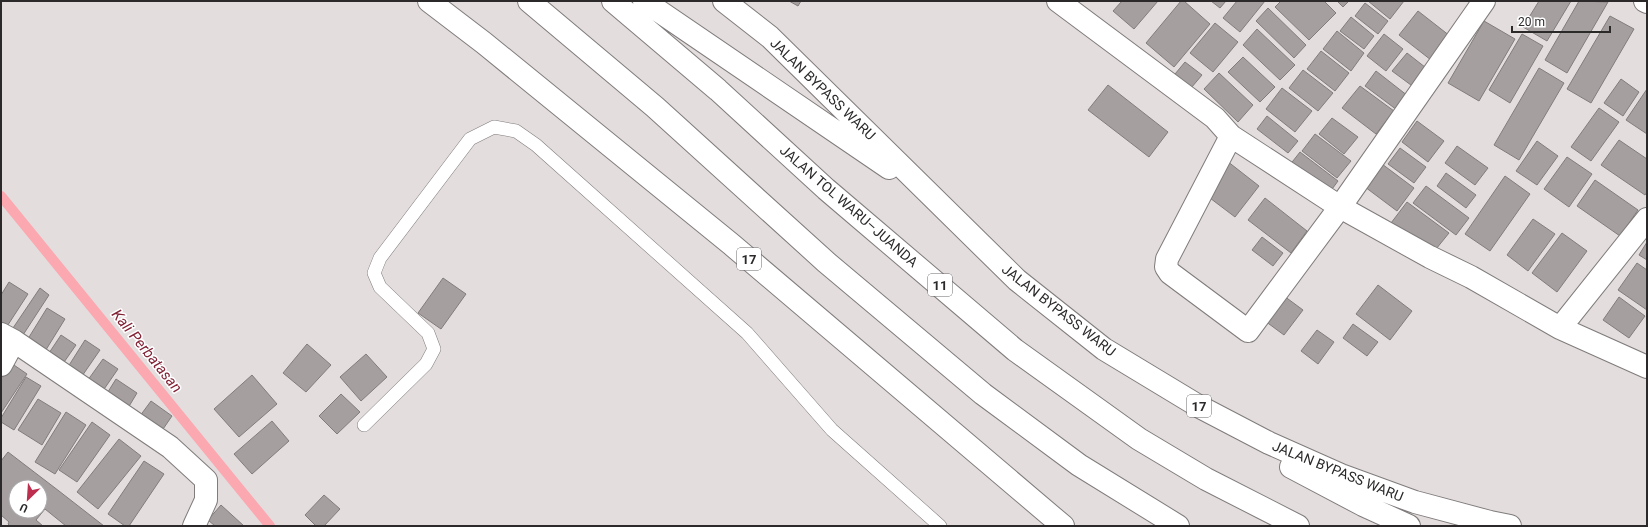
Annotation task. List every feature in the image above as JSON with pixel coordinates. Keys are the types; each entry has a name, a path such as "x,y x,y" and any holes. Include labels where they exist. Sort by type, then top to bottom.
{"main road":[{"name":"17","path":"429,1 484,43 731,244 1063,526"},
{"path":"529,1 655,107 826,262 983,394 1079,465 1178,526"},
{"name":"JALAN TOL WARU–JUANDA","path":"613,1 718,90 826,189 1015,350 1139,439 1206,479 1298,526"},
{"path":"644,1 937,201"},
{"name":"JALAN BYPASS WARU","path":"724,1 770,37 1017,280 1098,344 1200,406 1270,443 1341,475 1415,502 1510,526"},
{"path":"1058,1 1215,118 1231,136 1340,207 1430,257 1471,277 1560,328 1647,367"},
{"path":"1231,136 1167,259 1166,266 1170,273 1248,331 1340,207 1484,1"},
{"path":"1560,328 1647,219"},
{"path":"1,365 8,337 170,446 206,480 206,500 194,526"},
{"path":"1200,406 1296,470 1363,505 1409,526"}],"lane":[{"path":"364,425 426,364 434,349 428,333 380,287 374,273 380,258 470,139 494,127 516,131 536,145 747,332 832,430 940,526"}],"building":[{"path":"789,1 801,1 798,6"},
{"path":"1122,1 1158,1 1134,29 1113,11"},
{"path":"1181,1 1184,1 1210,24 1174,67 1146,43"},
{"path":"1211,1 1226,1 1220,8"},
{"path":"1237,1 1265,1 1240,32 1223,18"},
{"path":"1281,1 1324,1 1336,13 1309,40 1275,7"},
{"path":"1337,1 1349,1 1343,7"},
{"path":"1368,1 1404,1 1390,19"},
{"path":"1539,1 1571,1 1547,41 1523,27"},
{"path":"1579,1 1608,2 1567,73 1545,60"},
{"path":"1365,3 1388,21 1378,34 1355,16"},
{"path":"1268,8 1306,45 1294,58 1256,21"},
{"path":"1418,11 1450,36 1431,60 1399,35"},
{"path":"1610,16 1634,29 1591,103 1567,89"},
{"path":"1351,17 1374,36 1364,49 1340,31"},
{"path":"1484,21 1515,39 1479,101 1448,83"},
{"path":"1215,23 1238,42 1213,72 1190,53"},
{"path":"1257,29 1295,65 1280,80 1243,45"},
{"path":"1337,31 1364,53 1351,71 1323,49"},
{"path":"1384,34 1403,49 1386,71 1367,56"},
{"path":"1522,34 1543,46 1510,103 1489,90"},
{"path":"1321,51 1349,73 1335,91 1307,69"},
{"path":"1407,53 1430,71 1415,88 1392,71"},
{"path":"1243,57 1275,87 1260,102 1228,72"},
{"path":"1185,62 1202,75 1186,94 1170,80"},
{"path":"1539,68 1564,83 1519,160 1494,145"},
{"path":"1303,70 1333,93 1318,111 1289,88"},
{"path":"1376,71 1408,96 1397,110 1365,86"},
{"path":"1219,73 1253,105 1238,122 1204,89"},
{"path":"1621,79 1639,92 1623,116 1604,103"},
{"path":"1108,85 1168,132 1149,157 1088,110"},
{"path":"1360,86 1394,111 1376,134 1342,108"},
{"path":"1282,88 1312,111 1295,132 1266,109"},
{"path":"1647,89 1647,134 1626,120"},
{"path":"1599,108 1619,122 1591,161 1571,147"},
{"path":"1267,116 1298,141 1288,153 1257,129"},
{"path":"1332,118 1358,137 1344,154 1319,134"},
{"path":"1417,121 1444,141 1428,162 1402,142"},
{"path":"1315,134 1351,161 1337,178 1302,151"},
{"path":"1619,140 1647,159 1647,192 1645,195 1601,165"},
{"path":"1537,141 1558,156 1537,185 1516,171"},
{"path":"1457,146 1488,168 1475,185 1445,163"},
{"path":"1400,148 1426,167 1414,183 1388,164"},
{"path":"1300,152 1338,181 1327,196 1289,166"},
{"path":"1567,157 1592,174 1569,207 1544,189"},
{"path":"1227,161 1259,186 1235,217 1202,192"},
{"path":"1378,161 1414,188 1397,211 1361,184"},
{"path":"1446,173 1476,195 1466,208 1437,186"},
{"path":"1505,176 1530,194 1490,251 1465,234"},
{"path":"1595,180 1638,210 1620,236 1577,206"},
{"path":"1426,186 1469,218 1456,235 1413,203"},
{"path":"1265,198 1307,231 1291,253 1248,220"},
{"path":"1407,202 1449,233 1432,254 1391,223"},
{"path":"1533,219 1555,234 1528,271 1507,255"},
{"path":"1562,233 1587,251 1557,292 1532,273"},
{"path":"1262,237 1283,253 1273,266 1252,250"},
{"path":"1647,242 1647,260 1639,255"},
{"path":"1637,263 1647,270 1647,310 1618,290"},
{"path":"443,278 466,294 441,329 418,313"},
{"path":"9,282 28,294 4,331 1,329 1,295"},
{"path":"1378,285 1412,311 1390,340 1356,314"},
{"path":"40,288 49,295 23,335 13,328"},
{"path":"1284,296 1303,310 1284,335 1265,321"},
{"path":"1619,297 1645,316 1629,338 1603,320"},
{"path":"47,308 65,319 44,353 26,342"},
{"path":"1353,324 1378,342 1367,356 1343,338"},
{"path":"1317,330 1334,342 1318,364 1301,351"},
{"path":"61,335 76,345 62,365 47,356"},
{"path":"85,340 100,350 80,379 66,370"},
{"path":"307,344 331,365 306,392 283,373"},
{"path":"366,354 387,377 361,401 340,377"},
{"path":"103,359 118,369 100,395 85,384"},
{"path":"11,363 27,374 1,413 1,378"},
{"path":"252,375 277,404 239,437 214,409"},
{"path":"26,377 41,386 14,430 1,422 1,418"},
{"path":"116,379 137,393 128,408 106,395"},
{"path":"341,394 360,412 337,434 319,416"},
{"path":"38,399 61,413 42,445 18,430"},
{"path":"151,401 172,416 159,435 137,420"},
{"path":"66,412 86,425 55,474 35,462"},
{"path":"272,421 289,441 252,474 234,454"},
{"path":"92,422 110,435 77,482 59,470"},
{"path":"119,439 141,456 98,509 77,492"},
{"path":"8,452 43,479 8,479 8,519 37,519 36,520 43,526 10,526 8,524 9,522 1,515 1,461"},
{"path":"144,461 164,474 129,526 125,526 108,514"},
{"path":"48,483 104,526 66,526 48,511"},
{"path":"324,495 340,509 324,526 316,526 305,515"},
{"path":"221,505 244,526 215,526 208,520"}],"waterway":[{"name":"Kali Perbatasan","path":"1,196 270,526"}]}
